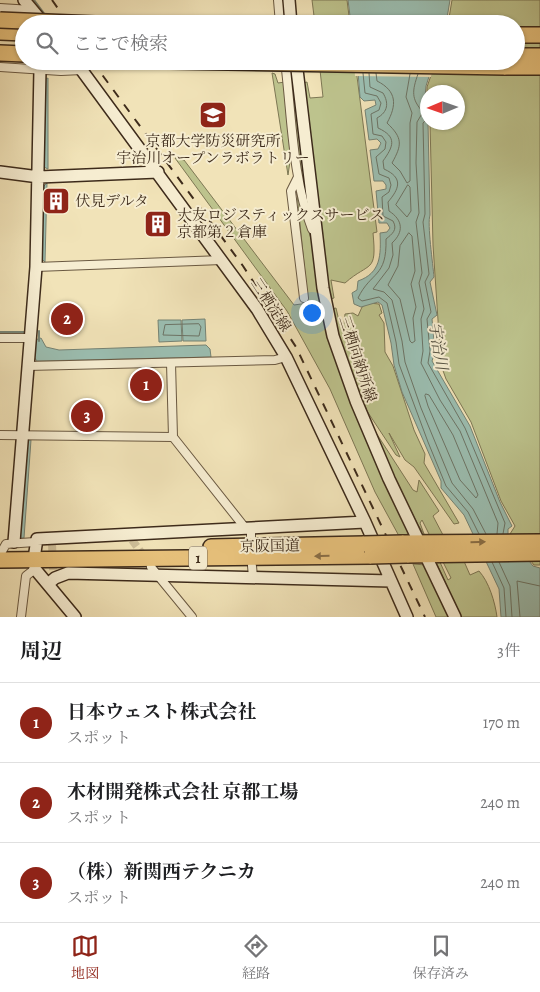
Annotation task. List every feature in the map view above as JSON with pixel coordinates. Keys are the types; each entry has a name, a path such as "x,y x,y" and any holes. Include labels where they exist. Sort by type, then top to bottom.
{"highway":[{"path":"0,20 15,21"},
{"path":"0,32 15,33"},
{"path":"525,35 540,35"},
{"path":"0,40 15,41"},
{"path":"525,47 540,47"},
{"path":"0,53 15,54"},
{"path":"525,56 540,56"},
{"path":"525,67 540,67"},
{"name":"京阪国道","path":"427,549 540,542"},
{"name":"京阪国道","path":"18,555 405,549 540,553"}],"street":[{"path":"24,0 36,15"},
{"path":"278,0 279,15"},
{"path":"289,0 290,15"},
{"path":"0,8 32,10"},
{"path":"0,66 15,68"},
{"path":"21,617 26,576 18,555 23,436 34,366 30,338 40,266 44,176 40,70 65,70"},
{"name":"三栖淀線","path":"82,70 257,309 286,358 366,522 406,617"},
{"path":"286,70 302,200 318,242"},
{"name":"三栖向納所線","path":"297,70 323,288 333,336 368,432 427,549 455,617"},
{"path":"0,172 44,176 158,172"},
{"path":"298,177 291,192 304,298"},
{"path":"40,266 222,260"},
{"path":"0,338 30,338"},
{"path":"34,366 275,360 286,358"},
{"path":"170,363 173,436 250,532"},
{"path":"0,435 173,436"},
{"path":"18,555 37,539 52,541 250,532 366,522"},
{"path":"18,555 52,577 75,617"},
{"path":"52,577 68,573 154,571 253,572 391,581"},
{"path":"154,571 192,617"}],"green space":[{"path":"312,0 347,0 349,15 314,15"},
{"path":"452,0 540,0 540,565 534,565 510,534 515,526 501,501 471,422 446,379 441,365 433,245 430,130 465,130 465,85 428,85 433,70 525,70 525,15 450,15"},
{"path":"320,70 356,70 377,232 373,233 374,255 370,265 345,283 331,280 334,298 330,299 303,83 307,82 310,98 323,97"},
{"path":"272,73 275,74 278,83 285,82 292,148 288,175"},
{"path":"296,80 314,223 302,182 290,81"},
{"path":"175,158 184,160 294,305 308,303 297,194 313,245 333,353 410,530 407,536 399,536 375,492 330,389 287,311"},
{"path":"369,303 379,304 382,313 379,315 384,323 385,352 393,366 414,430 425,454 424,463 459,523 454,524 414,467 405,460 389,433 400,457 396,455 367,411 361,394 355,395 341,352 332,309 336,308 340,325 344,324 345,314 353,313 358,316 362,307"},
{"path":"360,408 413,490 417,492 419,480 439,511 433,516 443,535 430,536 422,520 420,523 424,534 418,525"},
{"path":"463,559 470,575 479,571 489,586 497,617 461,617 436,562 439,560 448,580 451,578 442,560"},
{"path":"413,564 426,565 452,617 436,617"}],"water":[{"path":"348,0 450,0 448,15 350,15"},
{"path":"372,70 431,70 426,85 420,85 420,130 428,130 429,226 434,277 430,282 437,315 432,319 435,352 432,361 470,426 500,502 512,526 508,529 508,534 533,566 540,568 540,617 501,617 499,589 464,515 441,488 441,481 402,392 394,365 382,305 378,302 361,307 354,304 352,293 357,290 358,281 366,278 378,262 380,256 380,233 387,232 390,228 387,223 379,223 376,191 386,189 386,185 383,181 374,181 370,150 378,149 381,143 377,139 369,140 365,110 376,105 375,100 364,101 360,97 358,72"},
{"path":"48,78 48,169 44,167 44,80"},
{"path":"47,183 45,262 41,258 43,187"},
{"path":"205,319 206,341 183,341 182,320"},
{"path":"158,320 181,320 182,341 159,342"},
{"path":"41,338 46,347 59,350 206,345 210,349 211,357 37,361 34,357 35,340"},
{"path":"28,440 31,440 24,538 20,538"}],"pier":[{"path":"355,70 433,70 431,77 355,76"}],"waterway":[{"path":"34,0 45,15"},
{"path":"39,331 39,341"},
{"path":"0,332 24,332"}],"tunnel":[{"path":"132,540 146,559"},
{"path":"52,543 53,570"}],"railway":[{"path":"52,0 63,15"},
{"path":"99,70 243,266 296,347 425,617"}],"place":[{"name":"京都大学防災研究所 宇治川オープンラボラトリー","path":"213,115"},
{"name":"伏見デルタ","path":"56,201"},
{"name":"大友ロジスティックスサービス 京都第２倉庫","path":"158,224"},
{"name":"木材開発株式会社 京都工場","path":"67,319"},
{"name":"日本ウェスト株式会社","path":"146,385"},
{"name":"（株）新関西テクニカ","path":"87,416"}],"water label":[{"name":"宇治川","path":"438,346"}]}
